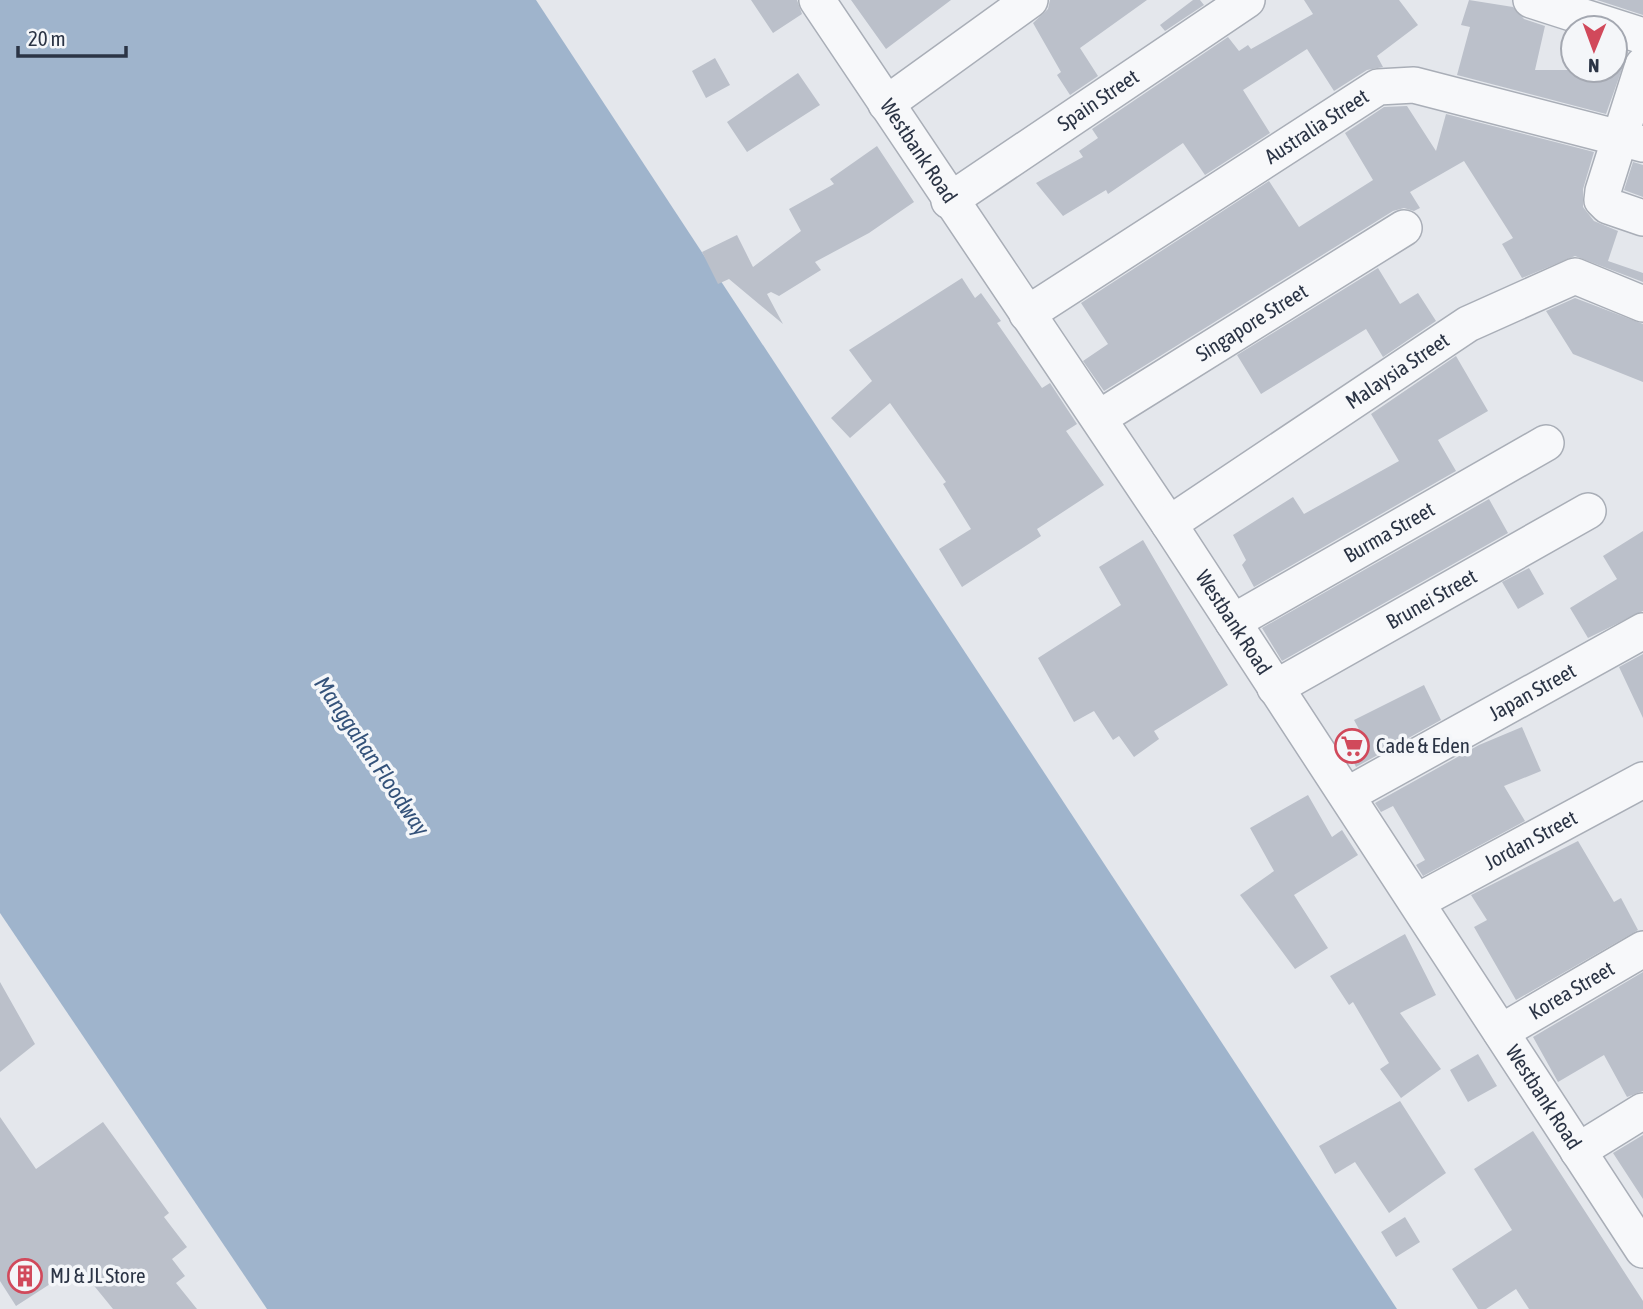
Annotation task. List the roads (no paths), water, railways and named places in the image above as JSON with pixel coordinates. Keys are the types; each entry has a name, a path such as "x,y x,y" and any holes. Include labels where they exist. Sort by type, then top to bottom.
{"street":[{"name":"Westbank Road","path":"817,0 949,201 1099,418 1418,901 1643,1250"},
{"path":"886,104 1030,0"},
{"name":"Spain Street","path":"949,201 1247,0"},
{"path":"1531,1 1643,36"},
{"path":"1643,65 1632,141 1603,191 1602,200 1608,206 1643,218"},
{"name":"Australia Street","path":"1027,314 1378,87 1414,85 1632,141"},
{"name":"Singapore Street","path":"1099,418 1404,228"},
{"name":"Malaysia Street","path":"1169,524 1468,324 1576,276 1643,304"},
{"name":"Burma Street","path":"1233,622 1546,443"},
{"name":"Brunei Street","path":"1275,688 1588,511"},
{"name":"Japan Street","path":"1347,795 1643,631"},
{"name":"Jordan Street","path":"1418,901 1643,780"},
{"name":"Korea Street","path":"1501,1032 1643,949"},
{"path":"1578,1151 1643,1111"}],"water":[{"name":"Manggahan Floodway","path":"0,0 536,0 1397,1309 267,1309 0,913"}],"place":[{"name":"Cade & Eden","path":"1352,746"},
{"name":"MJ & JL Store","path":"25,1276"}]}
